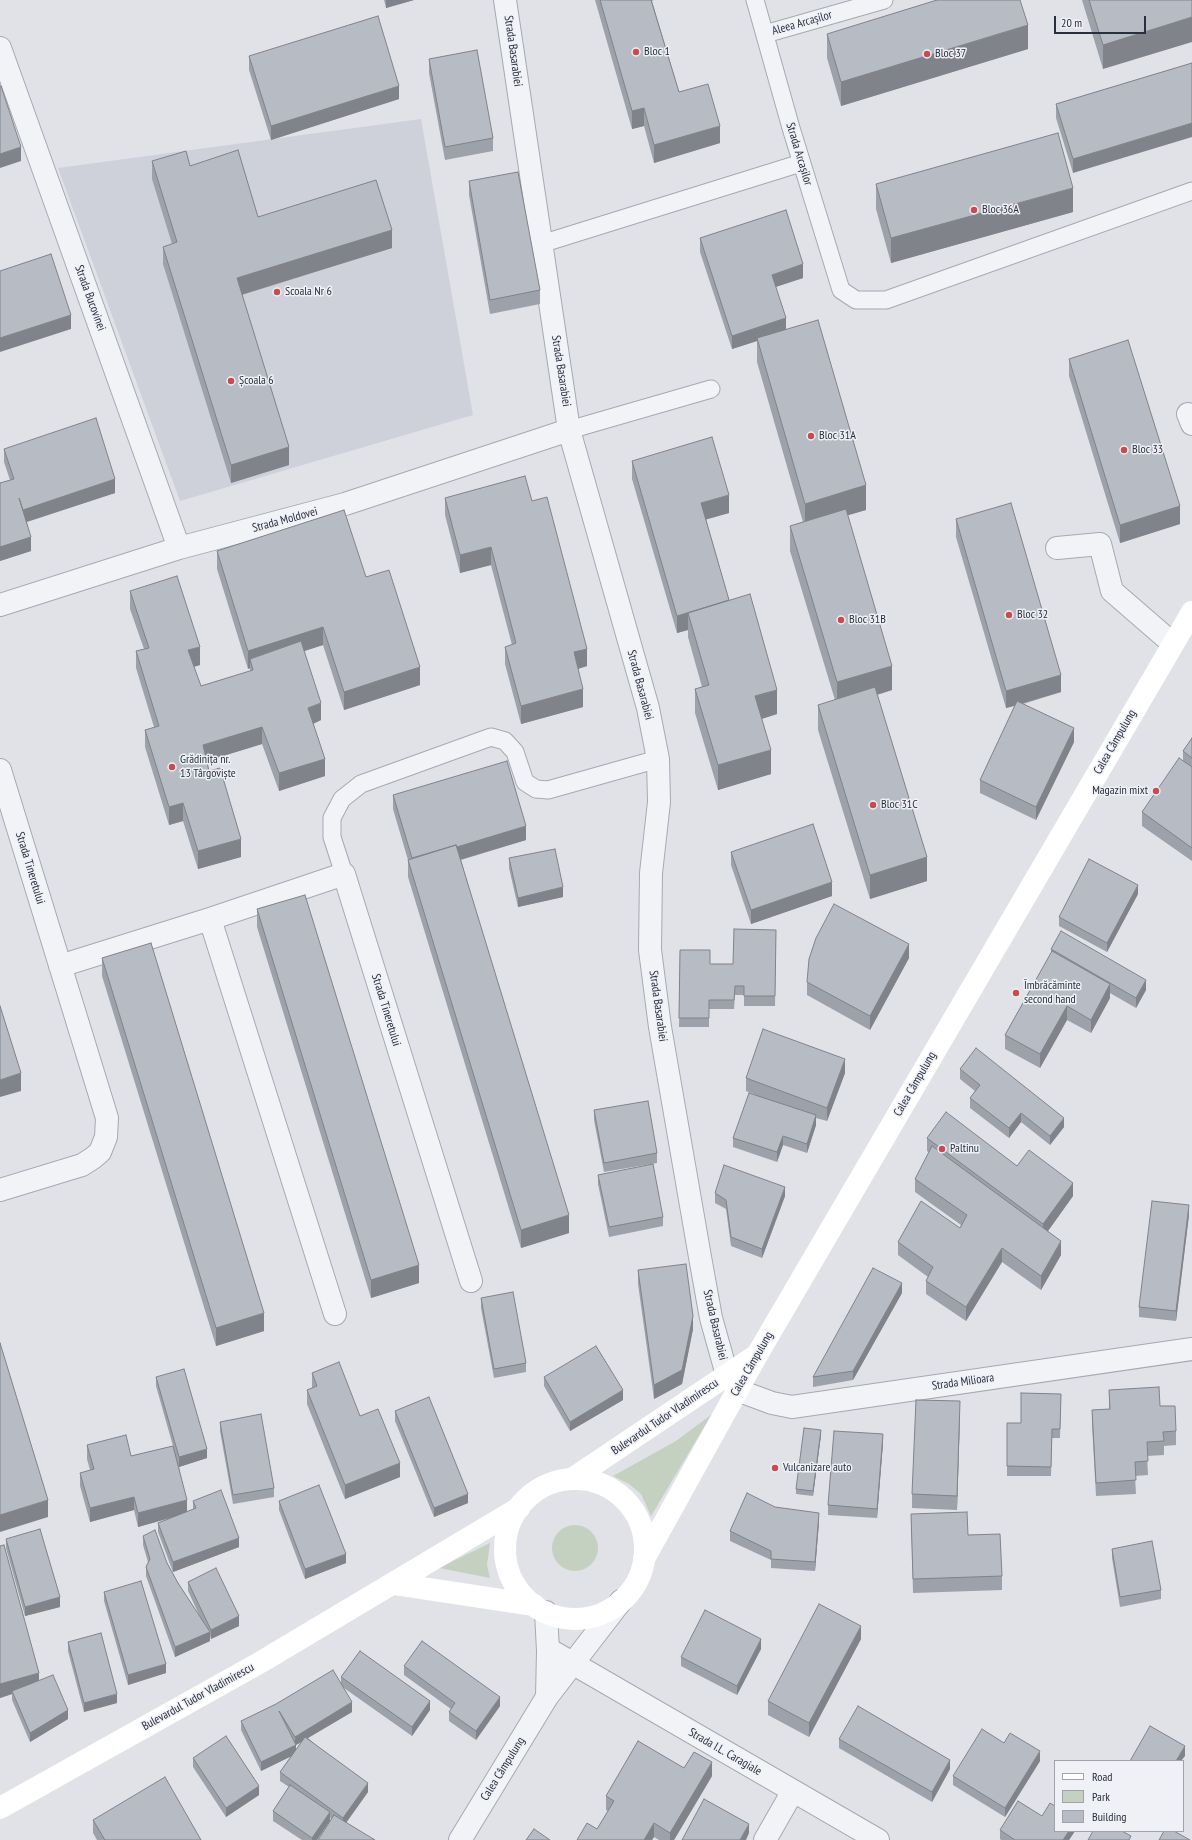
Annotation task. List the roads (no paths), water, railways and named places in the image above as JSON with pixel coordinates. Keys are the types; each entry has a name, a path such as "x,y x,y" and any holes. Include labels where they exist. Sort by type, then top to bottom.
{"main road":[{"name":"Calea Câmpulung","path":"644,1559 732,1382 757,1355 1172,643 1192,612"},
{"name":"Bulevardul Tudor Vladimirescu","path":"572,1479 732,1382"},
{"path":"395,1584 540,1608 566,1618 586,1618 605,1612 621,1601 634,1587 639,1577 644,1559 645,1545 639,1519 616,1491 599,1483 572,1479 558,1481 540,1488 531,1494 519,1508 508,1528 505,1546 508,1568 516,1586 523,1595 540,1608"},
{"name":"Bulevardul Tudor Vladimirescu","path":"1,1804 261,1662 395,1584 519,1508"}],"street":[{"name":"Strada Basarabiei","path":"505,0 569,430 648,708 658,759 659,802 651,873 650,950 660,1027 698,1250 712,1318 732,1382"},
{"name":"Strada Bucovinei","path":"0,48 179,548"},
{"name":"Strada Moldovei","path":"0,604 179,548 345,504 569,430"},
{"path":"1057,548 1100,544 1112,591 1172,643"},
{"name":"Strada Tineretului","path":"0,770 107,1118 106,1137 100,1152 82,1165 0,1190"},
{"path":"60,966 210,919 344,874"},
{"name":"Strada Tineretului","path":"344,874 471,1281"},
{"path":"210,919 335,1314"},
{"name":"Strada Milioara","path":"732,1382 772,1403 792,1407 1192,1349"},
{"name":"Calea Câmpulung","path":"460,1840 547,1697 621,1601"},
{"path":"540,1608 548,1649 547,1697"},
{"name":"Strada I.L. Caragiale","path":"548,1649 878,1840"},
{"path":"765,1840 792,1791"}],"lane":[{"name":"Strada Arcașilor","path":"755,0 801,163 841,290 856,300 886,300 1192,191"},
{"name":"Aleea Arcașilor","path":"765,34 884,0"},
{"path":"541,244 801,163"},
{"path":"569,430 711,389"},
{"path":"344,874 332,837 332,818 342,799 361,784 368,781 491,737 505,741 515,752 525,782 536,789 548,790 658,759"}],"place":[{"name":"Bloc 1","path":"636,52"},
{"name":"Bloc 37","path":"927,54"},
{"name":"Bloc 36A","path":"974,210"},
{"name":"Scoala Nr 6","path":"277,292"},
{"name":"Școala 6","path":"231,381"},
{"name":"Bloc 31A","path":"811,436"},
{"name":"Bloc 33","path":"1124,450"},
{"name":"Bloc 32","path":"1009,615"},
{"name":"Bloc 31B","path":"841,620"},
{"name":"Grădinița nr. 13 Târgoviște","path":"172,767"},
{"name":"Magazin mixt","path":"1156,791"},
{"name":"Bloc 31C","path":"873,805"},
{"name":"Îmbrăcăminte second hand","path":"1016,993"},
{"name":"Paltinu","path":"942,1149"},
{"name":"Vulcanizare auto","path":"775,1468"}]}
